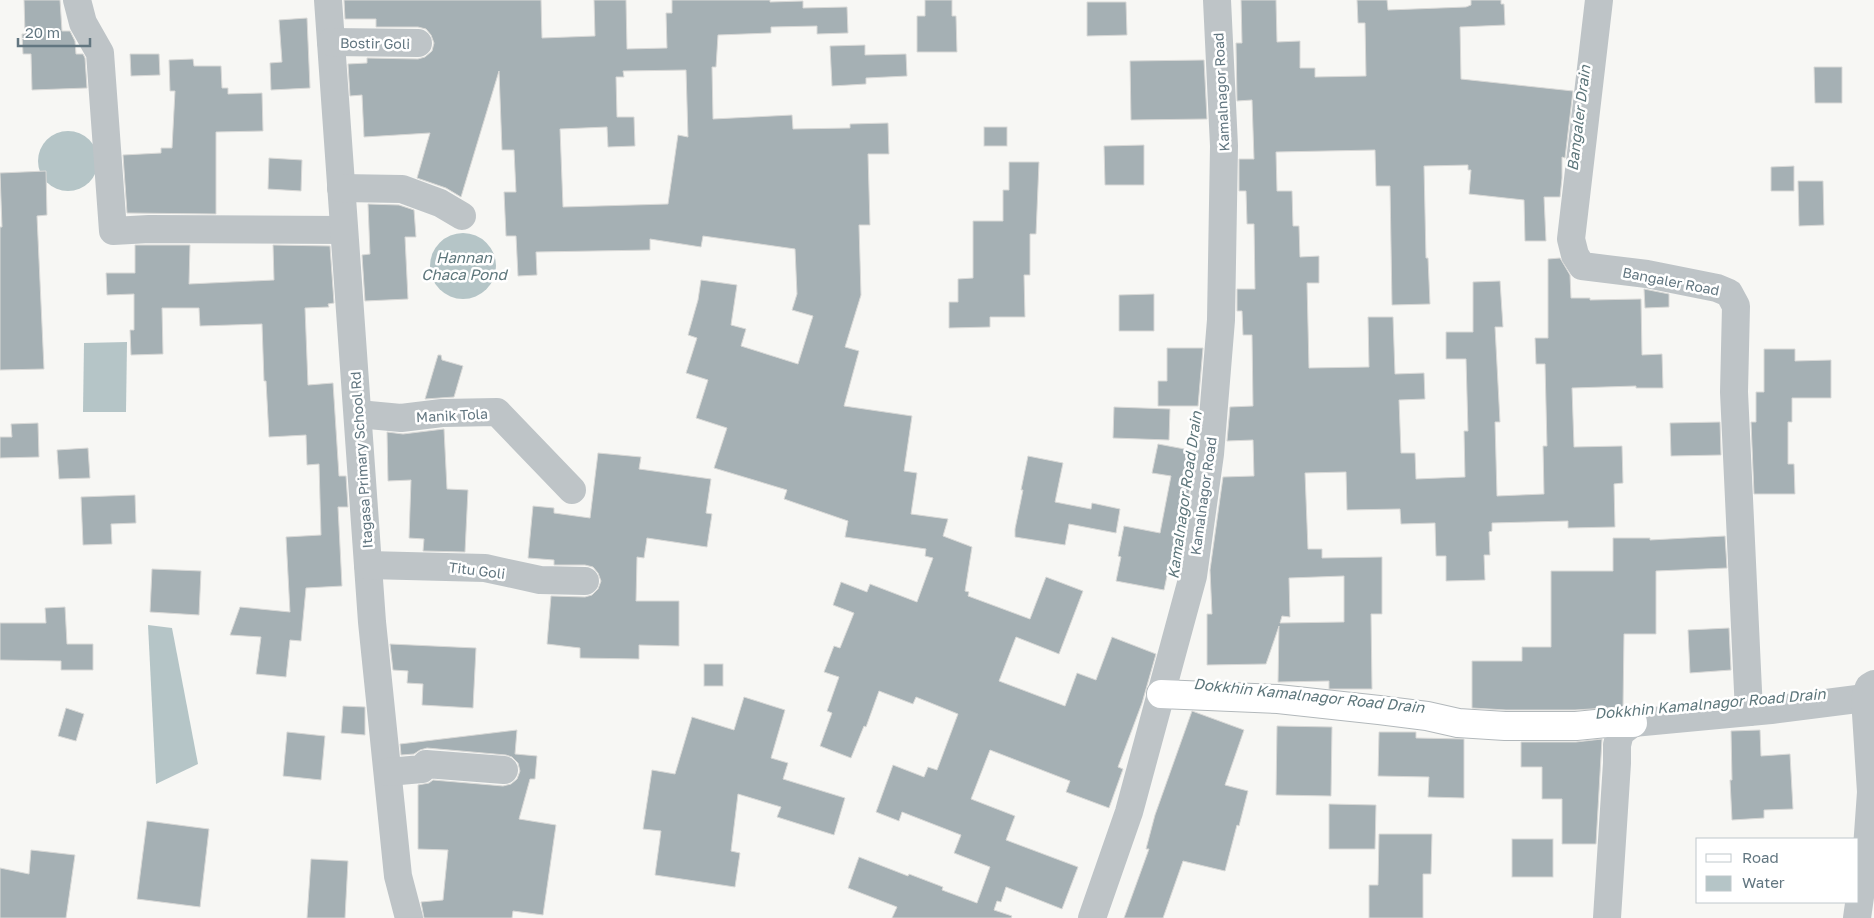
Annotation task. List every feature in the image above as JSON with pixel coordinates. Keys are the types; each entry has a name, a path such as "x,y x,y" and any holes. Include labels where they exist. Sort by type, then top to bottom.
{"main road":[{"path":"1161,694 1278,699 1427,716 1458,723 1505,726 1576,726 1633,723"}],"street":[{"path":"77,0 83,23 100,53 113,231 149,229 344,230"},
{"name":"Itagasa Primary School Rd","path":"328,0 372,622 398,876 409,918"},
{"name":"Kamalnagor Road","path":"1092,918 1129,812 1193,576 1210,454 1221,320 1224,146 1216,0"},
{"name":"Bangaler Road","path":"1599,0 1571,239 1574,255 1582,266 1647,274 1717,288 1729,293 1736,306 1734,392 1749,712"},
{"name":"Bostir Goli","path":"331,42 418,43"},
{"path":"342,188 402,189 440,203 462,216"},
{"name":"Manik Tola","path":"358,414 401,418 442,413 497,412 572,490"},
{"name":"Titu Goli","path":"368,565 485,568 540,580 585,581"},
{"path":"1607,918 1617,745 1620,733 1633,723 1749,712 1869,691 1871,792 1867,848 1857,918"},
{"path":"388,772 422,769 426,764 504,770"}],"water":[{"path":"62,131 74,131 85,136 93,144 98,155 96,173 85,186 74,191 62,191 51,186 43,178 38,167 38,155 43,144 51,136"},
{"name":"Hannan Chaca Pond","path":"456,233 470,233 482,238 491,247 496,259 494,279 487,290 470,299 456,299 444,294 435,285 430,273 430,259 435,247 444,238"},
{"path":"127,342 126,412 83,412 84,343"},
{"path":"148,625 172,628 198,764 156,784"}],"building":[{"path":"24,0 60,0 62,31 70,31 75,41 76,54 83,54 85,58 87,88 32,90 31,54 23,54 22,34 25,34"},
{"path":"344,0 541,0 542,38 595,36 594,0 626,0 627,49 667,48 666,13 672,13 672,0 803,1 803,8 847,7 848,33 817,34 817,26 771,27 771,33 718,35 716,67 712,67 713,119 792,115 793,129 850,128 850,124 888,123 889,154 868,154 870,225 859,225 861,295 845,347 859,351 844,406 912,416 904,471 917,473 911,514 948,519 943,536 972,547 965,591 969,592 968,596 1030,619 1046,577 1083,591 1059,654 1016,637 999,681 1065,706 1077,673 1096,680 1112,637 1156,654 1142,703 1118,767 1123,769 1109,808 1066,792 1070,781 990,750 971,799 1015,816 1006,840 1078,867 1062,909 1006,887 1001,902 997,901 994,910 1012,916 1011,918 892,918 897,907 848,888 859,857 943,887 942,890 977,903 990,867 954,853 961,835 902,812 899,821 876,812 893,765 924,777 928,767 937,770 958,714 916,697 913,704 879,691 866,727 864,726 851,758 820,746 832,713 827,711 839,677 824,672 834,646 840,648 854,613 833,605 841,582 867,592 870,584 917,602 933,558 925,556 926,549 845,537 848,521 784,499 787,490 714,468 727,428 696,418 708,380 686,373 697,338 688,335 698,300 701,280 737,285 731,325 746,329 741,346 798,364 813,316 792,310 797,294 795,249 703,236 701,247 650,239 650,250 536,252 537,275 518,276 516,236 506,236 504,192 516,192 514,150 502,150 499,71 461,197 446,188 417,178 430,133 364,137 362,95 350,96 348,64 367,63 367,58 418,59 425,57 432,51 434,43 431,35 426,29 418,27 376,27 376,19 345,19","holes":["686,70 688,137 678,135 668,204 563,207 560,129 607,127 608,147 635,146 634,117 617,117 616,77 624,77 623,71"]},
{"path":"925,0 952,0 952,16 956,16 957,52 917,52 917,16 925,16"},
{"path":"1241,0 1276,0 1277,42 1300,41 1300,68 1315,68 1315,77 1366,76 1365,23 1358,23 1357,0 1387,0 1388,10 1466,7 1471,5 1471,0 1501,0 1501,4 1504,4 1505,25 1460,27 1461,79 1573,91 1565,158 1562,157 1560,197 1544,197 1546,241 1525,241 1524,200 1469,194 1471,170 1468,170 1468,165 1424,166 1426,258 1428,258 1430,304 1392,305 1390,186 1376,186 1375,150 1276,152 1277,191 1292,191 1293,226 1299,226 1300,257 1319,256 1319,283 1307,283 1309,368 1369,367 1368,317 1393,317 1395,374 1424,373 1425,399 1399,400 1401,453 1415,453 1416,479 1465,477 1464,431 1468,431 1466,359 1446,359 1446,332 1473,332 1473,282 1500,281 1503,327 1495,327 1500,422 1495,422 1497,496 1544,494 1543,446 1547,446 1545,364 1536,364 1535,338 1548,338 1548,259 1560,258 1570,275 1571,298 1590,298 1590,300 1641,299 1642,355 1662,354 1663,388 1636,388 1636,386 1572,388 1574,447 1622,446 1623,483 1614,484 1615,527 1568,528 1568,521 1492,523 1492,531 1489,532 1490,555 1484,555 1485,580 1446,581 1446,556 1436,556 1435,523 1401,524 1400,509 1347,510 1346,472 1305,473 1308,549 1322,549 1322,558 1382,557 1382,614 1371,614 1372,689 1329,689 1329,681 1278,682 1279,626 1266,664 1207,665 1207,614 1212,614 1210,570 1223,477 1254,476 1253,440 1227,441 1230,407 1253,406 1252,335 1243,335 1242,311 1237,311 1237,289 1255,289 1254,224 1247,224 1246,191 1239,191 1239,159 1254,159 1252,100 1237,101 1236,43 1242,43","holes":["1344,576 1344,622 1280,623 1282,616 1290,617 1289,578"]},
{"path":"1087,2 1126,2 1127,35 1087,36"},
{"path":"307,18 310,88 271,90 270,63 282,62 279,20"},
{"path":"865,45 865,55 906,54 907,76 866,78 866,84 832,86 830,46"},
{"path":"130,54 159,54 160,75 131,76"},
{"path":"193,59 194,66 221,66 222,88 228,88 228,94 262,93 263,131 216,132 216,214 127,213 123,155 161,153 161,148 172,148 175,91 170,91 169,60"},
{"path":"1204,60 1207,119 1131,120 1130,61"},
{"path":"1814,67 1842,67 1842,103 1815,103"},
{"path":"984,127 1007,127 1007,146 984,146"},
{"path":"1144,145 1144,185 1105,185 1104,146"},
{"path":"269,158 302,160 301,191 268,189"},
{"path":"1009,162 1039,162 1036,234 1030,234 1030,275 1024,275 1025,317 990,317 990,327 949,328 949,302 958,302 958,279 973,278 973,221 1003,221 1003,190 1009,190"},
{"path":"1794,166 1794,191 1771,191 1771,167"},
{"path":"46,171 47,215 37,216 44,369 0,370 0,227 2,227 0,173"},
{"path":"1798,181 1823,181 1824,225 1799,226"},
{"path":"368,204 399,205 414,210 416,237 405,237 408,299 365,301 362,255 370,254"},
{"path":"135,245 190,245 189,284 274,280 273,245 330,246 334,303 328,304 329,307 305,308 308,385 333,383 339,476 346,476 348,507 338,507 342,586 306,588 301,641 290,640 286,677 256,674 261,637 230,635 240,607 290,612 286,537 321,535 319,464 307,465 306,435 269,437 266,381 264,381 262,324 200,326 199,308 162,308 163,354 131,355 130,330 134,330 134,294 107,295 106,273 135,273"},
{"path":"1644,289 1669,294 1669,307 1645,308"},
{"path":"1154,294 1154,331 1119,331 1119,295"},
{"path":"1167,348 1203,348 1198,406 1158,406 1158,381 1167,381"},
{"path":"1764,349 1795,349 1795,361 1831,360 1831,398 1792,398 1792,422 1788,422 1788,464 1794,464 1795,494 1754,494 1751,422 1756,422 1756,392 1764,392"},
{"path":"438,355 441,355 442,360 463,366 454,397 425,399"},
{"path":"1114,407 1170,409 1169,440 1113,438"},
{"path":"1720,422 1721,455 1671,456 1670,423"},
{"path":"38,423 39,457 0,458 0,437 12,437 11,424"},
{"path":"444,429 447,489 468,490 465,552 423,551 424,539 409,538 411,480 388,481 387,432 403,434"},
{"path":"1158,444 1195,451 1179,564 1170,562 1164,590 1116,581 1121,557 1118,556 1124,526 1160,533 1171,476 1152,473"},
{"path":"88,448 90,478 59,479 57,450"},
{"path":"598,453 641,457 639,469 711,479 706,513 712,514 707,547 647,538 644,558 637,557 636,601 679,601 679,646 639,645 639,659 580,658 580,648 547,644 551,596 585,597 592,595 598,589 601,581 593,567 585,565 554,565 554,560 528,558 533,506 554,508 554,513 590,518"},
{"path":"1028,456 1063,463 1055,502 1091,509 1092,503 1120,509 1116,533 1069,524 1065,545 1015,537 1023,490 1021,490"},
{"path":"135,495 136,523 111,524 112,544 83,545 81,497"},
{"path":"1725,536 1727,568 1656,571 1656,634 1624,634 1623,707 1575,710 1472,708 1472,661 1522,661 1522,647 1551,647 1551,571 1613,571 1613,538 1650,538 1650,540"},
{"path":"152,569 201,571 199,615 150,612"},
{"path":"65,607 67,644 93,644 93,670 61,670 61,661 0,660 0,623 46,623 45,608"},
{"path":"1729,628 1731,670 1690,673 1688,630"},
{"path":"390,644 476,648 473,708 422,705 423,684 407,683 408,671 393,670"},
{"path":"704,664 723,664 723,686 704,686"},
{"path":"744,697 785,710 771,758 788,763 783,779 845,798 834,835 777,817 781,807 738,794 731,851 740,853 735,887 655,875 661,831 643,829 652,770 675,774 692,717 734,730"},
{"path":"343,706 365,707 365,735 341,733"},
{"path":"66,708 84,714 76,741 58,736"},
{"path":"1192,711 1244,730 1225,785 1248,791 1225,871 1183,861 1163,918 1124,918 1149,849 1146,849 1155,815"},
{"path":"1277,726 1332,727 1331,796 1276,795"},
{"path":"517,730 515,754 537,756 535,779 530,779 519,819 556,825 543,915 513,911 512,918 424,918 421,902 443,900 448,850 418,849 418,785 429,783 433,780 503,786 511,784 517,779 520,771 518,763 512,757 506,755 427,748 414,754 401,755 400,744"},
{"path":"1760,730 1761,756 1790,754 1793,809 1764,810 1764,818 1732,820 1730,780 1732,780 1731,731"},
{"path":"287,732 325,736 321,780 283,776"},
{"path":"1379,732 1416,732 1416,738 1464,739 1464,798 1428,797 1429,777 1378,776"},
{"path":"1602,739 1596,844 1562,844 1562,799 1542,799 1542,767 1521,767 1521,742 1576,742"},
{"path":"1329,804 1376,805 1375,849 1329,849"},
{"path":"147,821 209,829 200,907 137,899"},
{"path":"1379,834 1432,834 1431,874 1423,874 1423,918 1369,918 1369,885 1378,885"},
{"path":"1512,839 1553,839 1553,877 1512,877"},
{"path":"31,850 75,855 66,918 0,918 0,868 29,874"},
{"path":"311,859 348,861 345,918 307,918"}],"water label":[{"name":"Bangaler Drain","path":"1578,118"},
{"name":"Kamalnagor Road Drain","path":"1184,495"},
{"name":"Dokkhin Kamalnagor Road Drain","path":"1309,695"},
{"name":"Dokkhin Kamalnagor Road Drain","path":"1710,703"}]}
